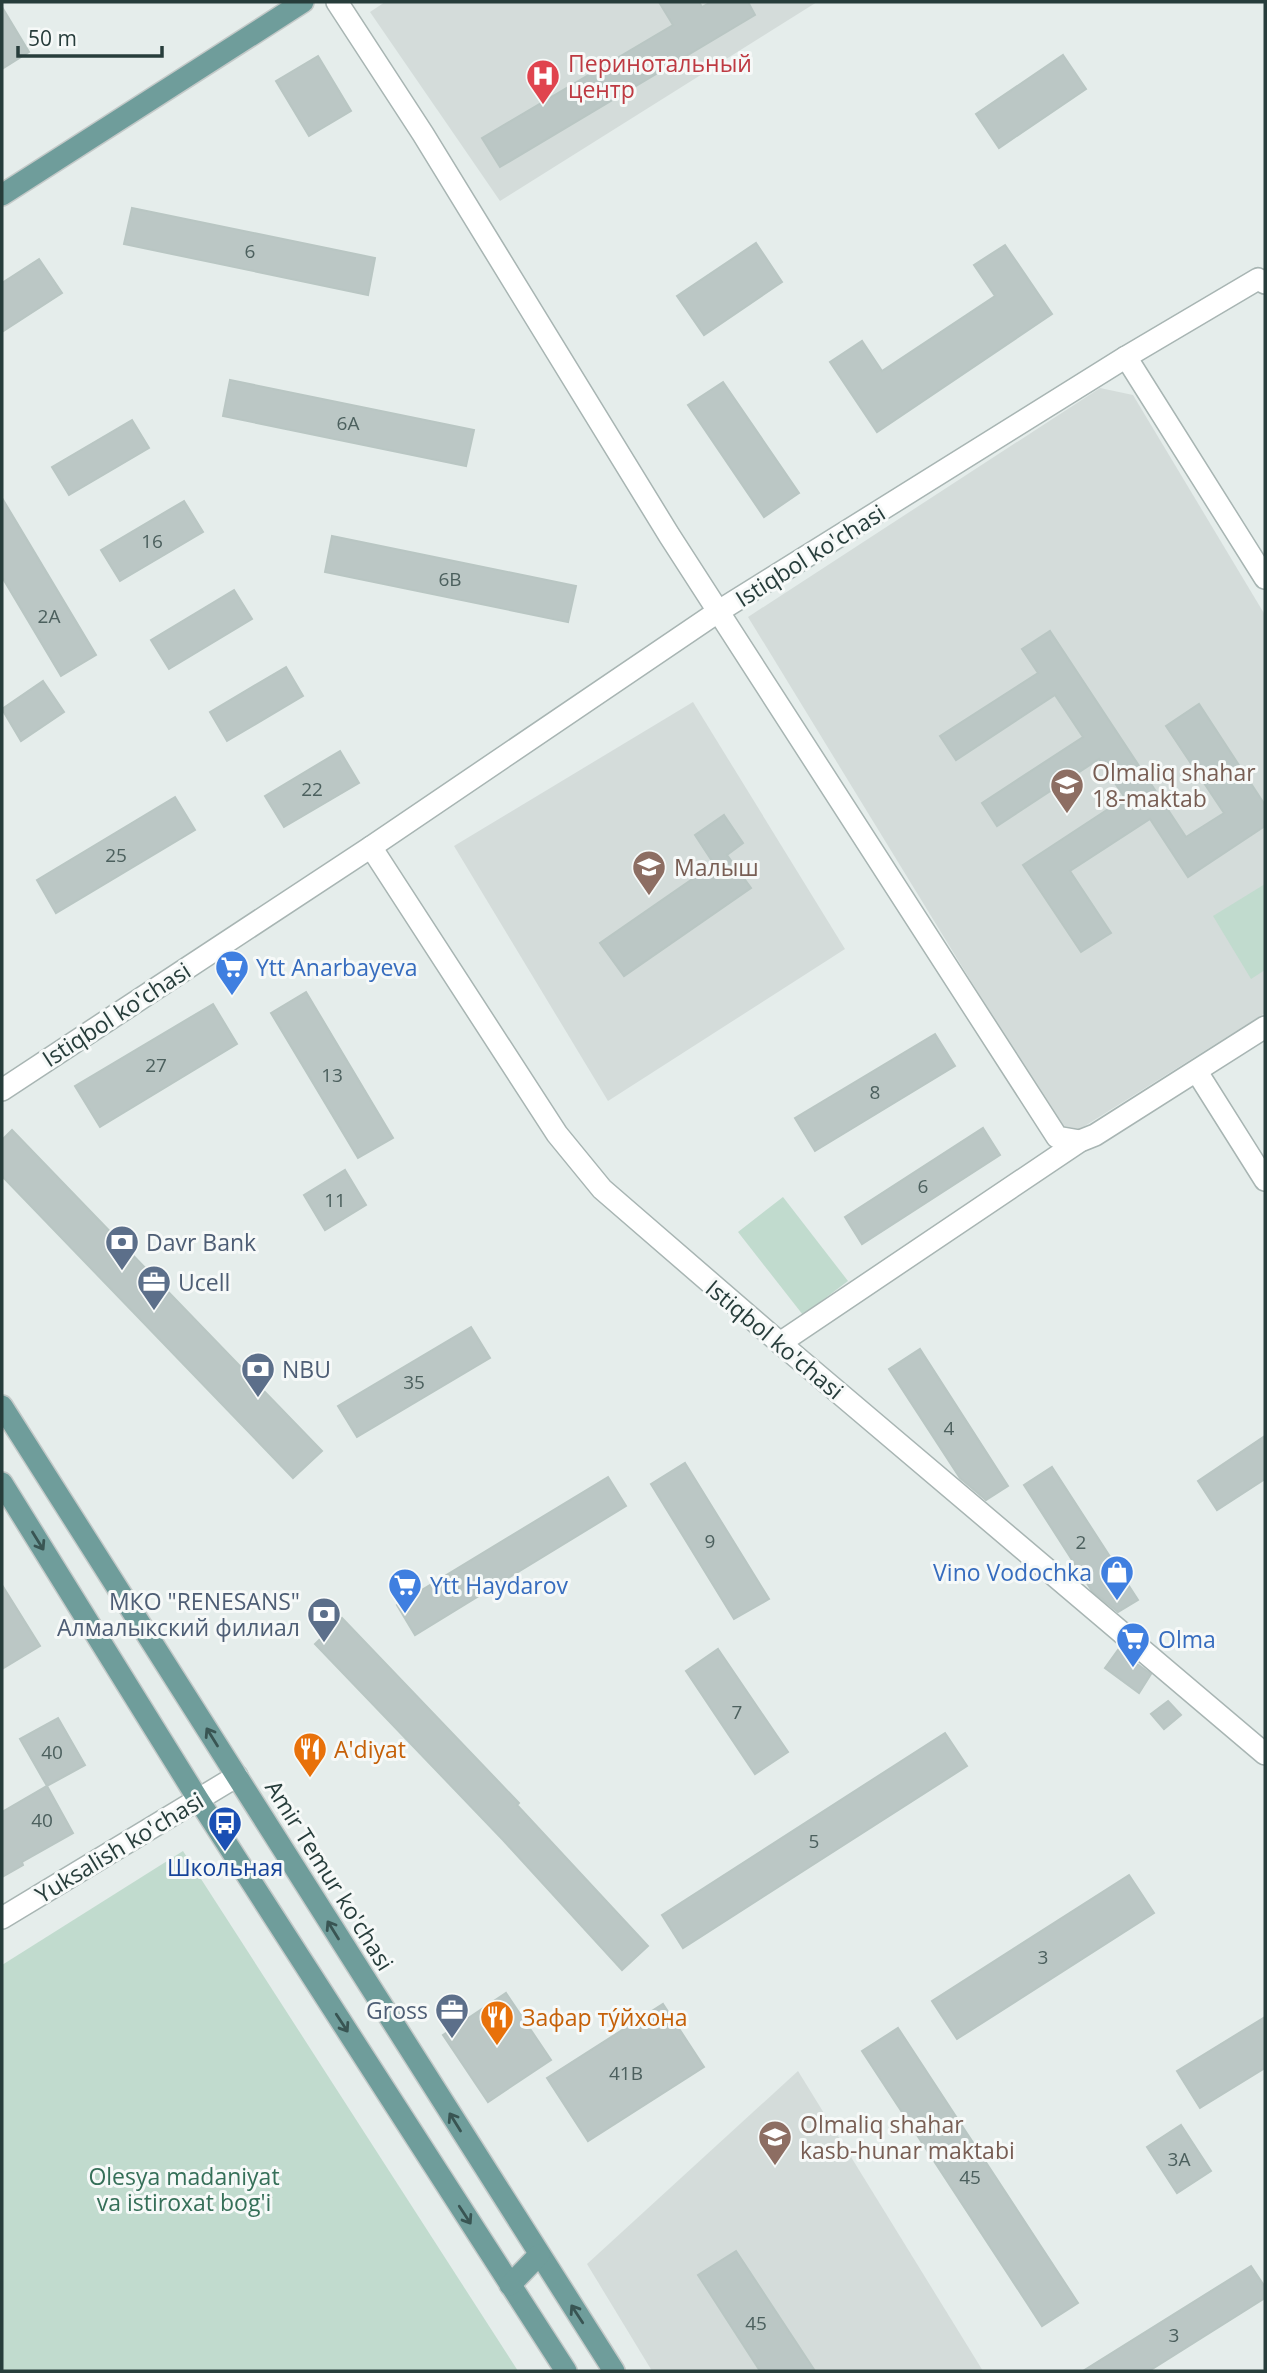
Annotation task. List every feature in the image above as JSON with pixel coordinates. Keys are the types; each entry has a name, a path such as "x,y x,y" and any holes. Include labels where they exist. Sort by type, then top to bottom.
{"main road":[{"path":"2,195 303,2"},
{"name":"Amir Temur ko'chasi","path":"2,1406 614,2371"},
{"path":"2,1483 198,1799 566,2371"},
{"path":"510,2285 539,2255"}],"street":[{"path":"337,2 423,134 669,535 1057,1137 1080,1141"},
{"name":"Istiqbol ko'chasi","path":"2,1090 371,847 719,611 1126,357 1262,281"},
{"path":"1126,357 1265,579"},
{"name":"Istiqbol ko'chasi","path":"371,847 557,1134 602,1189 1265,1754"},
{"path":"780,1343 1080,1141 1095,1135 1265,1027"},
{"path":"1196,1072 1265,1180"},
{"name":"Yuksalish ko'chasi","path":"2,1918 237,1776"}],"shaded area":[{"name":"Перинотальный центр","path":"385,2 817,2 500,201 370,12"},
{"name":"Olmaliq shahar 18-maktab","path":"1100,388 1133,395 1265,615 1265,1013 1080,1129 1059,1125 748,617"},
{"name":"Малыш","path":"693,702 845,949 608,1101 454,846"},
{"name":"Olmaliq shahar kasb-hunar maktabi","path":"798,2071 983,2371 652,2371 587,2264"}],"green space":[{"path":"1265,884 1265,970 1251,979 1213,916"},
{"path":"783,1197 848,1281 803,1315 738,1232"},
{"name":"Olesya madaniyat va istiroxat bog'i","path":"183,1851 518,2371 2,2371 2,1965"}],"building":[{"path":"659,2 699,2 702,7 711,2 748,2 755,15 500,167 482,138 673,25"},
{"path":"2,7 29,52 2,69"},
{"path":"1063,55 1086,89 999,148 976,114"},
{"path":"318,56 351,111 309,136 276,81"},
{"path":"132,208 375,258 368,295 124,244"},
{"path":"756,243 782,282 704,335 677,296"},
{"path":"1005,245 1052,314 877,432 830,362 862,341 882,371 995,296 974,265"},
{"path":"39,259 62,293 2,332 2,283"},
{"path":"230,380 474,430 466,466 223,416"},
{"path":"723,382 799,493 764,517 688,405"},
{"path":"132,420 149,448 69,495 52,467"},
{"path":"2,498 96,655 61,676 2,577"},
{"path":"184,501 203,532 120,581 101,550"},
{"path":"332,536 576,586 568,622 325,572"},
{"path":"234,590 252,619 169,669 151,640"},
{"path":"1050,631 1186,837 1224,813 1166,726 1199,704 1265,805 1265,826 1188,877 1150,819 1070,871 1111,933 1081,952 1023,865 1125,798 1099,759 997,826 982,803 1083,737 1055,695 956,760 940,736 1038,673 1022,649"},
{"path":"286,667 303,696 227,741 210,712"},
{"path":"43,681 64,712 21,741 2,709"},
{"path":"340,751 359,783 284,827 265,796"},
{"path":"175,797 195,830 56,913 37,880"},
{"path":"724,815 743,843 727,855 751,888 624,976 600,943 714,864 695,835"},
{"path":"306,992 393,1138 358,1158 271,1013"},
{"path":"213,1004 237,1044 100,1127 75,1086"},
{"path":"935,1034 955,1066 815,1151 795,1118"},
{"path":"983,1128 1000,1155 862,1244 845,1217"},
{"path":"12,1130 322,1451 293,1478 2,1176 2,1140"},
{"path":"345,1170 366,1205 325,1230 304,1195"},
{"path":"471,1327 490,1358 357,1437 338,1406"},
{"path":"920,1349 1008,1486 986,1500 960,1478 889,1369"},
{"path":"1265,1436 1265,1479 1217,1510 1198,1481"},
{"path":"685,1463 769,1599 734,1619 651,1484"},
{"path":"1052,1467 1138,1600 1118,1612 1092,1591 1024,1485"},
{"path":"608,1477 626,1506 415,1635 397,1605"},
{"path":"2,1585 40,1646 2,1669"},
{"path":"342,1618 519,1803 517,1805 648,1946 622,1970 503,1840 315,1644"},
{"path":"718,1649 788,1752 755,1774 686,1671"},
{"path":"1118,1650 1151,1674 1139,1693 1105,1668"},
{"path":"1168,1701 1181,1715 1164,1729 1151,1714"},
{"path":"58,1718 85,1765 47,1786 20,1739"},
{"path":"945,1733 967,1766 683,1948 662,1915"},
{"path":"47,1786 73,1833 22,1862 23,1865 2,1877 2,1812"},
{"path":"1129,1875 1154,1913 957,2039 932,2001"},
{"name":"Зафар тýйхона","path":"506,1993 551,2060 488,2102 443,2035"},
{"path":"663,2004 704,2067 588,2141 547,2078"},
{"path":"1265,2017 1265,2068 1200,2108 1177,2071"},
{"path":"898,2028 1078,2303 1042,2326 862,2051"},
{"path":"1181,2125 1211,2171 1177,2193 1147,2147"},
{"path":"736,2251 815,2371 760,2371 698,2275"},
{"path":"1251,2266 1265,2287 1265,2298 1149,2371 1083,2371"}],"place":[{"name":"Перинотальный центр","path":"543,106"},
{"name":"Olmaliq shahar 18-maktab","path":"1067,815"},
{"name":"Малыш","path":"649,897"},
{"name":"Ytt Anarbayeva","path":"232,997"},
{"name":"Davr Bank","path":"122,1272"},
{"name":"Ucell","path":"154,1312"},
{"name":"NBU","path":"258,1399"},
{"name":"Vino Vodochka","path":"1117,1602"},
{"name":"Ytt Haydarov","path":"405,1615"},
{"name":"МКО \"RENESANS\" Алмалыкский филиал","path":"324,1644"},
{"name":"Olma","path":"1133,1669"},
{"name":"A'diyat","path":"310,1779"},
{"name":"Школьная","path":"225,1853"},
{"name":"Gross","path":"452,2040"},
{"name":"Зафар тýйхона","path":"497,2047"},
{"name":"Olmaliq shahar kasb-hunar maktabi","path":"775,2167"}]}
